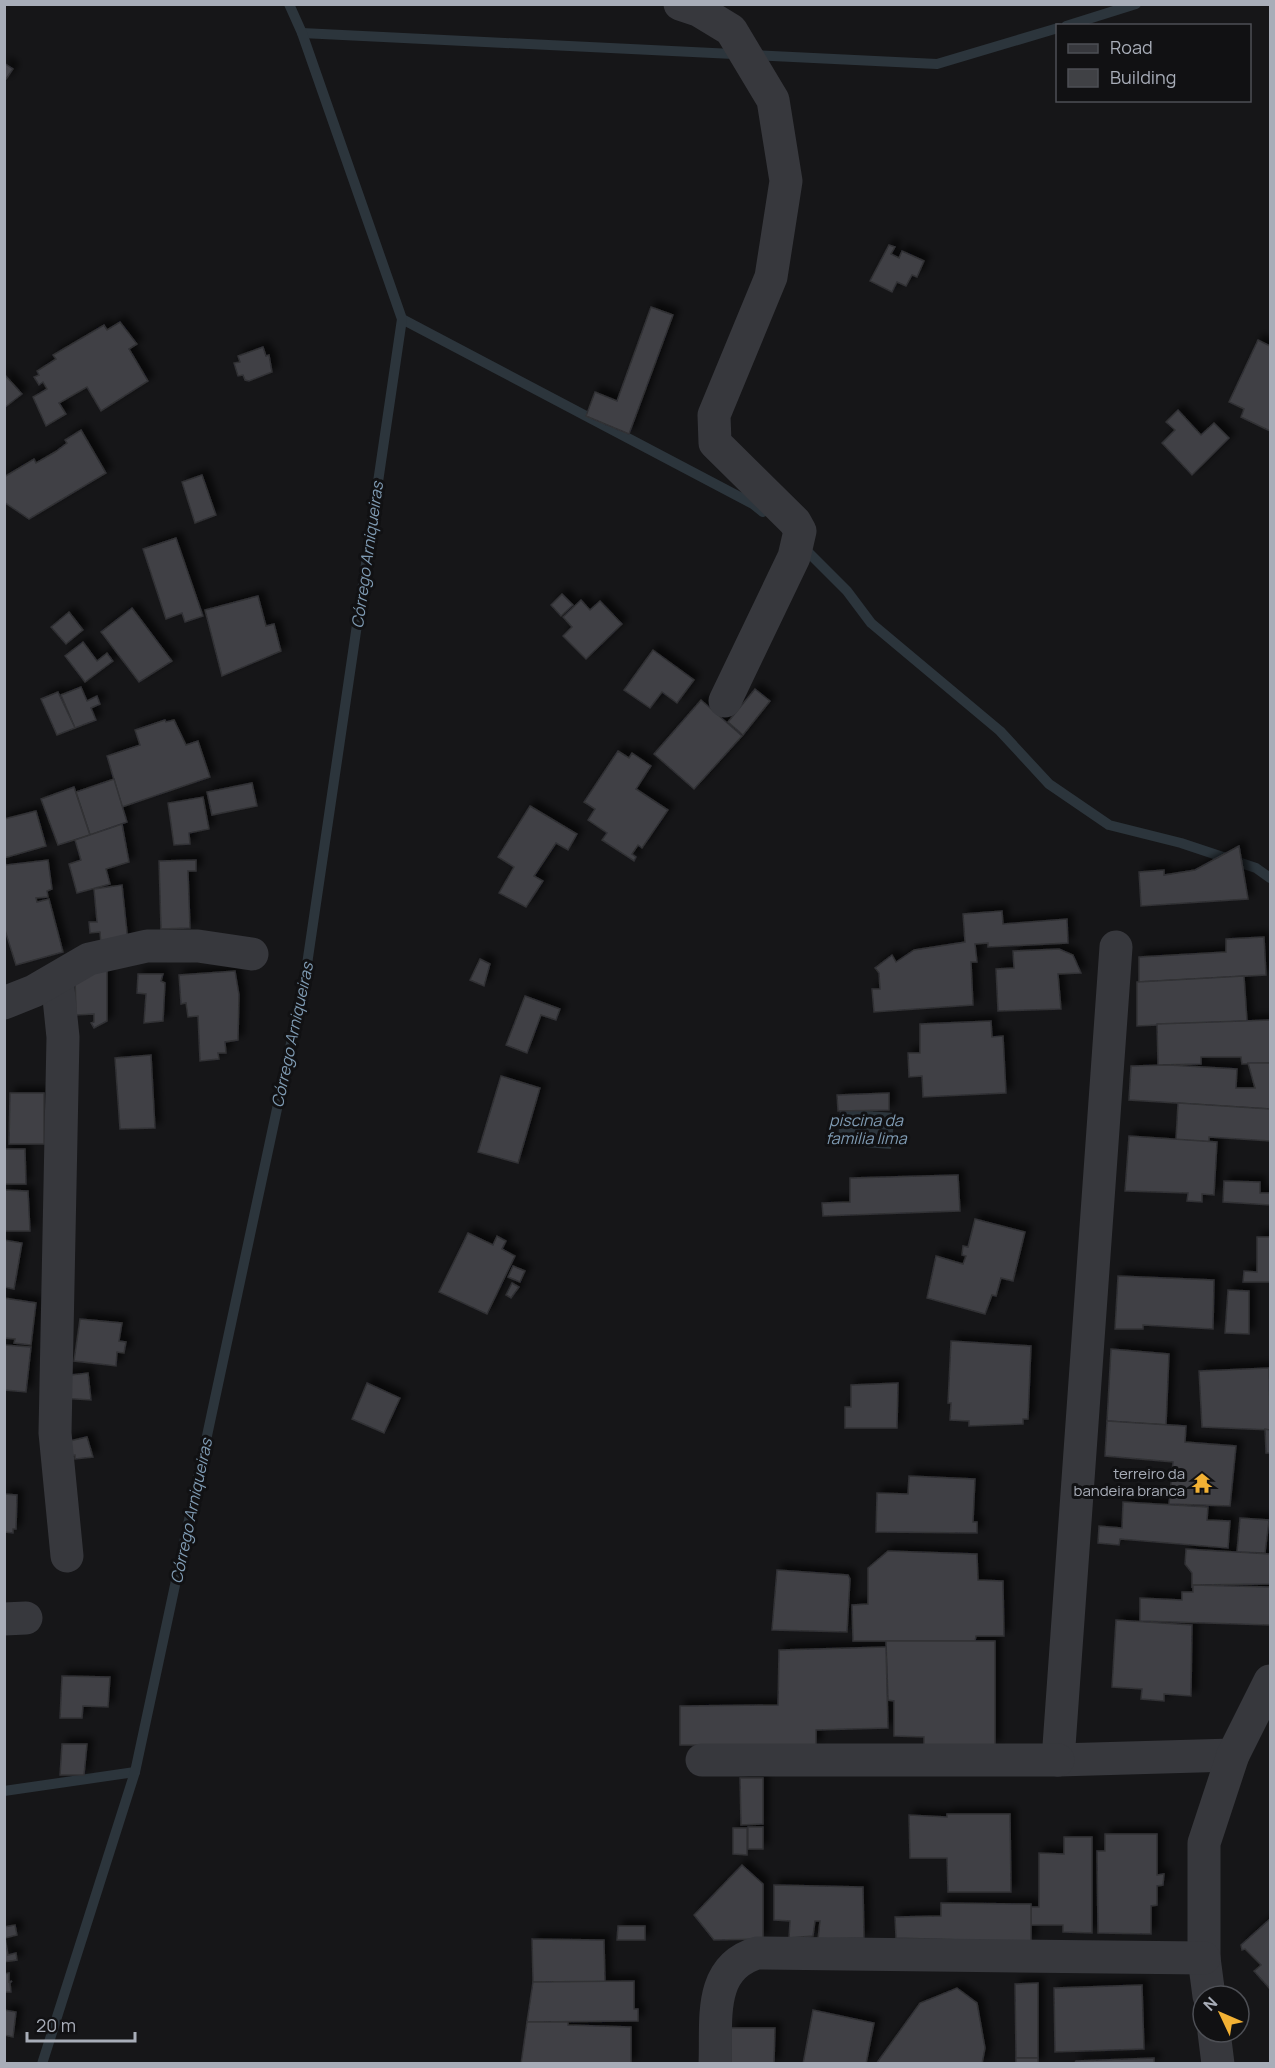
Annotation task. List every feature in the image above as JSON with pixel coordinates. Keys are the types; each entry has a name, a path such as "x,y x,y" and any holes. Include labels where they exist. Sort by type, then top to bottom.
{"street":[{"path":"680,4 698,10 731,30 772,100 786,181 771,277 714,415 715,442 795,522 800,531 794,557 725,701"},
{"path":"4,1003 57,979 89,959 147,946 198,946 252,954"},
{"path":"1058,1760 1116,947"},
{"path":"57,979 63,1037 55,1433 67,1557"},
{"path":"1207,1984 1204,1958 1204,1844 1233,1755 1270,1681"},
{"path":"702,1760 1058,1760 1233,1755"},
{"path":"715,2064 719,1993 722,1980 729,1968 741,1958 757,1953 1204,1958"},
{"path":"1216,2044 1218,2064"}],"water":[{"name":"piscina da familia lima","path":"840,1109 895,1113 891,1149 838,1145"}],"building":[{"path":"4,63 13,69 4,82"},
{"path":"889,245 895,247 891,254 899,258 902,251 924,261 917,277 912,275 906,286 897,282 892,292 870,281"},
{"path":"651,307 673,315 629,434 586,416 595,392 617,401"},
{"path":"120,322 137,344 129,349 148,381 101,411 87,387 59,403 66,414 46,426 33,397 47,389 43,382 39,385 34,377 39,375 37,371 56,359 53,355 104,325 107,330"},
{"path":"1258,340 1270,346 1270,431 1241,417 1244,409 1229,402"},
{"path":"263,347 266,356 269,355 272,372 249,381 245,380 243,375 238,376 234,363 240,362 238,356"},
{"path":"4,374 22,394 4,408"},
{"path":"1178,410 1201,435 1214,423 1229,438 1192,475 1162,443 1175,430 1166,422"},
{"path":"81,430 106,473 29,519 4,502 4,477 34,459 36,463 55,452 67,443 65,440"},
{"path":"202,475 216,515 195,523 182,482"},
{"path":"176,538 203,616 185,622 182,613 166,619 143,549"},
{"path":"562,594 573,605 561,616 551,605"},
{"path":"258,596 266,626 274,624 281,651 222,676 205,610"},
{"path":"581,600 590,610 600,601 622,624 586,659 563,636 572,627 563,617"},
{"path":"132,608 172,661 139,682 101,632"},
{"path":"69,612 83,630 66,644 51,627"},
{"path":"83,642 97,661 107,653 113,661 85,682 65,656"},
{"path":"653,650 694,680 677,703 662,692 650,708 624,690"},
{"path":"81,687 87,701 97,696 100,704 91,708 96,720 75,728 61,695"},
{"path":"755,689 770,701 743,735 728,722"},
{"path":"58,692 75,728 57,735 41,699"},
{"path":"701,700 742,736 694,789 654,754"},
{"path":"165,720 166,722 174,720 186,745 198,741 210,777 122,807 107,756 140,745 135,730"},
{"path":"618,751 629,758 632,753 651,766 636,789 668,810 642,848 638,845 632,854 636,857 634,861 602,840 607,833 588,820 595,809 584,802"},
{"path":"114,779 127,822 90,835 76,792"},
{"path":"252,783 257,806 212,815 207,792"},
{"path":"74,787 90,835 58,845 41,799"},
{"path":"203,797 209,829 189,833 190,844 174,845 168,803"},
{"path":"530,806 577,834 568,850 556,843 534,876 543,881 526,907 499,893 514,867 498,857"},
{"path":"36,811 46,846 4,858 4,819"},
{"path":"122,824 129,862 106,869 110,884 77,893 69,864 81,860 75,840"},
{"path":"1239,846 1248,899 1141,906 1139,872 1164,870 1164,875 1195,870"},
{"path":"4,860 6,865 48,860 52,889 47,891 48,897 36,898 37,902 49,899 63,952 16,965 4,927"},
{"path":"196,860 196,871 188,871 190,928 161,929 159,861"},
{"path":"122,885 128,942 101,945 100,932 90,933 89,922 97,922 94,889"},
{"path":"1002,911 1003,924 1067,919 1068,943 988,947 988,943 975,944 977,962 971,962 973,1005 874,1012 872,989 880,989 879,973 875,968 892,955 896,962 914,950 965,942 963,914"},
{"path":"1264,937 1266,975 1139,982 1139,957 1226,952 1226,939"},
{"path":"1059,949 1073,955 1081,973 1058,974 1061,1009 998,1011 996,969 1014,968 1013,951"},
{"path":"480,959 490,964 484,986 470,980"},
{"path":"107,970 107,1021 94,1028 91,1023 94,1022 94,1014 76,1015 75,975"},
{"path":"235,971 239,995 238,1040 225,1042 226,1053 218,1053 219,1059 200,1061 198,1016 188,1017 186,1003 181,1004 179,975"},
{"path":"138,974 163,974 161,981 165,983 163,1021 144,1023 146,994 137,993"},
{"path":"1244,976 1247,1021 1137,1026 1137,982"},
{"path":"525,996 560,1009 556,1020 541,1015 527,1053 506,1045"},
{"path":"1270,1020 1270,1063 1242,1064 1241,1057 1201,1057 1201,1064 1158,1065 1157,1024"},
{"path":"991,1021 992,1037 1003,1036 1006,1093 923,1097 922,1076 909,1077 908,1053 920,1053 920,1024"},
{"path":"151,1055 155,1128 120,1129 115,1058"},
{"path":"1248,1063 1270,1063 1270,1109 1129,1100 1131,1066 1169,1065 1237,1069 1236,1088 1255,1088"},
{"path":"501,1076 540,1088 518,1163 478,1152"},
{"path":"10,1093 44,1093 44,1144 9,1144"},
{"path":"889,1093 889,1110 838,1111 837,1095"},
{"path":"1178,1103 1270,1109 1270,1141 1209,1137 1209,1142 1176,1140"},
{"path":"1129,1136 1217,1142 1214,1195 1202,1194 1202,1202 1187,1201 1188,1193 1125,1191"},
{"path":"4,1149 25,1149 26,1184 4,1184"},
{"path":"958,1175 960,1211 823,1216 822,1203 850,1202 850,1178"},
{"path":"1224,1181 1260,1182 1260,1193 1270,1193 1270,1205 1223,1202"},
{"path":"4,1190 28,1191 30,1231 4,1231"},
{"path":"975,1219 1025,1232 1013,1281 1001,1278 996,1296 992,1295 985,1314 927,1298 936,1256 963,1264 966,1256 962,1255 963,1246 968,1247"},
{"path":"468,1233 493,1245 497,1236 506,1241 502,1249 515,1256 487,1314 439,1292"},
{"path":"1257,1237 1270,1237 1270,1282 1243,1282 1244,1271 1257,1272"},
{"path":"4,1240 22,1243 14,1289 4,1287"},
{"path":"513,1266 525,1271 520,1282 508,1277"},
{"path":"1118,1276 1214,1280 1213,1329 1143,1325 1143,1329 1115,1329"},
{"path":"512,1283 519,1287 511,1298 506,1295"},
{"path":"1228,1290 1249,1291 1249,1334 1225,1333"},
{"path":"4,1298 36,1303 31,1345 14,1343 15,1339 4,1338"},
{"path":"80,1319 122,1323 119,1341 126,1342 124,1353 117,1352 116,1366 74,1361"},
{"path":"951,1341 1031,1346 1028,1419 1023,1419 1023,1424 969,1426 969,1421 950,1420 951,1403 948,1403"},
{"path":"4,1345 31,1347 26,1392 4,1390"},
{"path":"1111,1349 1169,1354 1166,1425 1107,1421"},
{"path":"1269,1368 1270,1430 1202,1427 1199,1371"},
{"path":"88,1373 91,1400 60,1398 62,1376"},
{"path":"367,1383 400,1398 384,1433 352,1419"},
{"path":"898,1383 897,1428 845,1428 845,1407 851,1407 851,1385"},
{"name":"terreiro da bandeira branca","path":"1107,1421 1186,1426 1185,1442 1236,1446 1230,1506 1169,1504 1173,1462 1105,1456"},
{"path":"1265,1429 1270,1430 1270,1453 1266,1453"},
{"path":"87,1437 93,1457 75,1459 75,1455 68,1456 65,1442"},
{"path":"909,1476 975,1479 973,1522 977,1522 977,1533 876,1532 877,1493 908,1494"},
{"path":"4,1494 17,1495 16,1529 13,1529 13,1533 4,1532"},
{"path":"1123,1502 1208,1507 1207,1520 1230,1521 1228,1548 1120,1539 1119,1545 1098,1543 1099,1526 1122,1528"},
{"path":"1240,1518 1269,1520 1265,1553 1237,1552"},
{"path":"1186,1549 1270,1554 1270,1584 1193,1585 1192,1588 1192,1573 1185,1564"},
{"path":"888,1551 977,1554 978,1580 1003,1581 1004,1636 976,1636 975,1641 853,1641 852,1605 868,1604 868,1568"},
{"path":"777,1570 848,1575 850,1579 847,1632 772,1630"},
{"path":"1193,1585 1270,1587 1270,1625 1140,1621 1140,1598 1182,1600 1182,1592 1193,1592"},
{"path":"1116,1620 1192,1625 1191,1696 1164,1694 1164,1701 1141,1699 1142,1689 1112,1687"},
{"path":"886,1641 995,1641 995,1746 924,1746 924,1737 894,1736 894,1701 888,1700"},
{"path":"886,1647 888,1728 816,1730 816,1745 680,1745 680,1706 778,1705 779,1650"},
{"path":"62,1676 110,1677 108,1707 83,1706 82,1718 60,1718"},
{"path":"62,1744 87,1744 84,1775 60,1775"},
{"path":"740,1778 763,1778 763,1824 741,1825"},
{"path":"947,1814 1010,1814 1011,1892 948,1892 947,1858 910,1858 909,1815 947,1817"},
{"path":"748,1827 763,1827 763,1849 748,1849"},
{"path":"733,1828 747,1828 747,1855 733,1854"},
{"path":"1105,1834 1157,1834 1157,1875 1164,1874 1163,1885 1157,1886 1157,1905 1151,1906 1151,1934 1098,1933 1097,1851 1105,1851"},
{"path":"1064,1837 1092,1837 1092,1933 1063,1932 1063,1925 1031,1925 1031,1907 1039,1907 1039,1853 1064,1854"},
{"path":"742,1865 763,1884 763,1939 714,1940 694,1915"},
{"path":"774,1885 863,1887 864,1938 818,1939 820,1921 815,1921 813,1936 789,1938 790,1921 774,1920"},
{"path":"941,1903 1031,1904 1031,1942 896,1938 895,1917 941,1916"},
{"path":"1270,1919 1270,1989 1254,1971 1261,1965 1245,1949 1242,1950 1241,1945"},
{"path":"15,1925 17,1935 5,1938 8,1955 16,1953 17,1960 4,1962 4,1927"},
{"path":"618,1926 645,1926 645,1940 617,1940"},
{"path":"532,1939 604,1940 605,1982 533,1982"},
{"path":"9,1973 9,1982 12,1981 10,1983 11,1992 4,1992 4,1974"},
{"path":"634,1981 634,2009 638,2009 638,2021 527,2022 533,1982"},
{"path":"1038,1983 1038,2058 1016,2058 1015,1984"},
{"path":"1142,1985 1144,2049 1055,2052 1054,1988"},
{"path":"957,1988 977,2003 985,2048 982,2064 876,2064 920,2003"},
{"path":"4,2010 16,2012 13,2037 4,2035"},
{"path":"813,2010 874,2023 866,2064 803,2064"},
{"path":"527,2022 568,2022 568,2025 631,2027 631,2064 521,2064"},
{"path":"731,2028 775,2028 774,2064 731,2064"},
{"path":"1016,2058 1038,2058 1038,2064 1016,2064"},
{"path":"1154,2058 1154,2064 1074,2064 1076,2061"}],"waterway":[{"name":"Córrego Arniqueiras","path":"42,2064 135,1772 305,978 402,319 302,33 289,4"},
{"path":"1072,24 1136,4"},
{"path":"302,33 937,64 1056,29"},
{"path":"402,319 753,504 763,512"},
{"path":"802,546 847,591 871,623 1000,731 1049,784 1109,825 1181,843 1256,868 1270,878"},
{"path":"4,1791 135,1772"}],"place":[{"name":"terreiro da bandeira branca","path":"1202,1483"}]}
